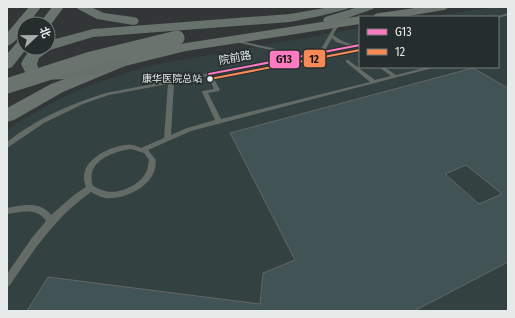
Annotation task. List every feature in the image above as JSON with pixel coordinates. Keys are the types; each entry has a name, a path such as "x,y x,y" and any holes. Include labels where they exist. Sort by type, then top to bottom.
{"highway":[{"path":"34,16 48,7"},
{"path":"51,16 58,7"},
{"path":"82,7 101,16 138,22 290,24 334,29 359,20"},
{"path":"32,56 28,64 33,73 44,77 62,76 186,47 231,40 290,24 320,13 343,7"},
{"path":"7,86 92,59 177,38 333,19 369,7"},
{"path":"386,16 444,7"},
{"path":"56,43 94,33 210,24"},
{"path":"7,35 16,29"},
{"path":"7,42 16,33"},
{"path":"8,63 16,53"},
{"path":"8,63 16,55"},
{"path":"7,116 57,88 120,63"}],"lane":[{"path":"334,29 342,42 358,45"},
{"path":"322,52 334,29"},
{"path":"231,40 304,55"},
{"name":"院前路","path":"7,146 29,130 68,108 108,94 358,45"},
{"path":"263,47 268,50 269,56 264,63"},
{"path":"348,61 374,82"},
{"path":"382,68 395,77"},
{"path":"144,149 152,156 153,167 147,178 141,184 126,192 109,195 101,194 90,188 87,177 91,165 102,155 116,149 131,147 144,149 189,129 430,68"},
{"path":"209,74 217,90 205,92 219,122"},
{"path":"167,139 171,81"},
{"path":"7,282 50,221 69,202 90,188"},
{"path":"7,211 26,208 39,210 44,212 50,221"}],"shaded area":[{"path":"494,7 508,7 508,311 7,311 7,130 18,122 65,96 88,86 132,71 154,65 359,28 359,68 499,68 499,16 434,16"}],"building":[{"path":"473,68 508,88 508,262 414,311 27,311 48,277 260,304 263,273 295,260 230,133","holes":["466,165 502,194 479,204 445,174"]}],"transit line":[{"name":"G13","path":"209,74 359,45"},
{"name":"12","path":"210,79 359,50"}],"place":[{"name":"康华医院总站","path":"210,79"}]}
